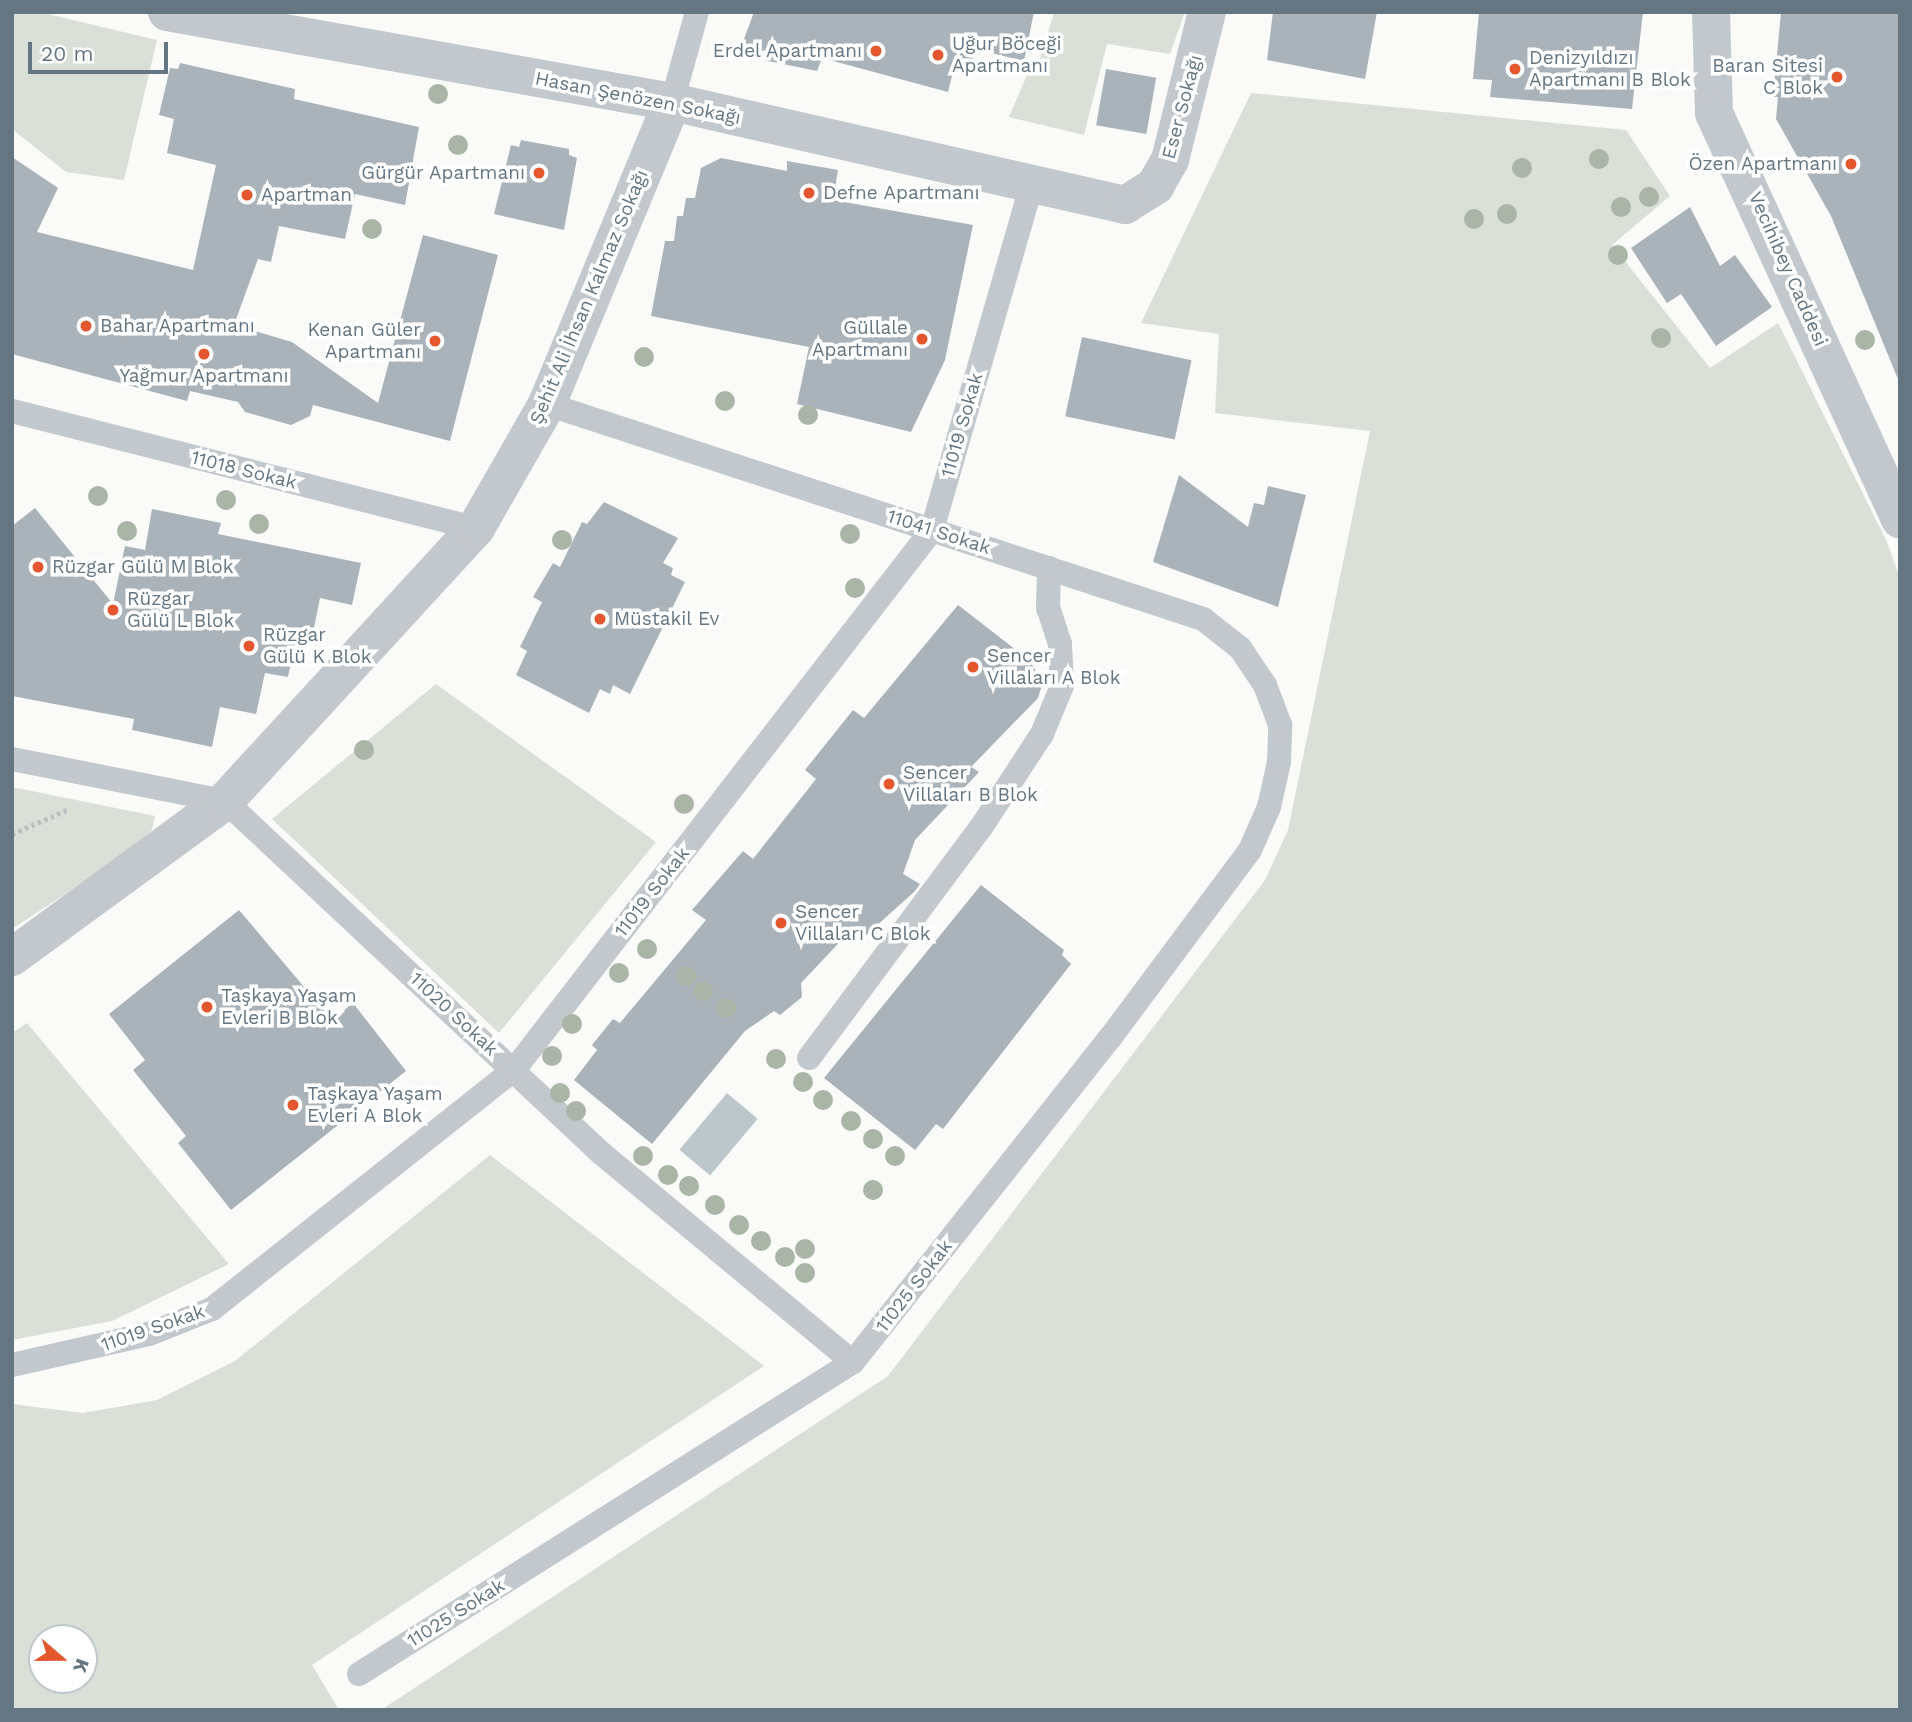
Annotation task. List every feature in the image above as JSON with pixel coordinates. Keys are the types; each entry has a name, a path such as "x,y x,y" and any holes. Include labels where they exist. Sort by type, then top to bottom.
{"street":[{"name":"Hasan Şenözen Sokağı","path":"167,12 672,102 1105,202"},
{"name":"Eser Sokağı","path":"1105,202 1125,205 1143,197 1164,173 1175,143 1207,12"},
{"name":"Vecihibey Caddesi","path":"1711,12 1714,113 1900,519"},
{"name":"Şehit Ali İhsan Kalmaz Sokağı","path":"12,957 225,801 476,528 547,404 672,102"}],"lane":[{"name":"Şehit Ali İhsan Kalmaz Sokağı","path":"672,102 696,12"},
{"name":"11019 Sokak","path":"12,1365 149,1334 212,1309 514,1070 932,530 1032,183"},
{"name":"11041 Sokak","path":"547,404 1203,619 1240,648 1265,685 1280,725"},
{"name":"11018 Sokak","path":"12,411 476,528"},
{"path":"809,1058 980,830 1042,734 1062,686 1060,644 1048,608 1049,568"},
{"name":"11025 Sokak","path":"359,1674 853,1362 1110,1038 1250,850 1269,807 1279,762 1280,725"},
{"path":"12,759 225,801"},
{"name":"11020 Sokak","path":"225,801 514,1070 717,1253 853,1362"}],"shaded area":[{"path":"12,12 39,12 157,40 124,180 66,172 12,129"},
{"path":"1054,12 1185,12 1170,54 1107,44 1084,135 1009,117 1033,61 1040,60"},
{"path":"1251,93 1626,130 1670,196 1612,245 1710,368 1778,323 1887,542 1900,578 1900,1710 381,1710 888,1376 1265,880 1288,830 1370,431 1215,413 1219,334 1141,323"},
{"path":"436,684 656,842 499,1033 272,819"},
{"path":"12,787 155,816 152,830 123,856 12,929"},
{"path":"27,1023 229,1264 112,1321 12,1340 12,1033"},
{"path":"727,1093 758,1119 710,1175 679,1150"},
{"path":"490,1155 764,1366 312,1665 339,1710 12,1710 12,1404 83,1413 157,1400 235,1361"}],"building":[{"path":"754,12 1034,12 1024,61 975,49 969,73 954,68 948,92 822,58 817,71 754,58 746,51 744,39"},
{"path":"1273,12 1377,12 1365,79 1267,60"},
{"name":"Denizyıldızı Apartmanı B Blok","path":"1479,12 1643,12 1632,109 1490,97 1492,80 1473,79"},
{"path":"1781,12 1900,12 1900,384 1831,216 1776,119 1778,97 1773,97"},
{"path":"180,63 295,89 294,99 419,127 405,205 355,194 345,239 279,226 271,262 258,259 234,325 292,342 378,403 423,235 498,255 450,441 313,405 310,416 291,425 245,412 238,402 190,391 187,401 12,354 12,157 58,188 37,232 193,270 216,165 167,153 174,119 159,115 170,68 178,69"},
{"path":"1106,69 1156,78 1146,134 1096,125"},
{"name":"Gürgür Apartmanı","path":"521,140 569,149 569,155 577,158 564,230 494,214 511,145 519,147"},
{"path":"721,158 787,171 787,161 838,170 833,200 973,225 945,360 911,432 797,404 809,347 651,316 665,241 674,241 677,216 683,216 686,198 695,198 701,168"},
{"path":"1690,207 1720,266 1735,255 1772,307 1716,346 1681,294 1667,303 1631,248"},
{"path":"1082,337 1192,360 1175,440 1065,416"},
{"path":"1179,475 1248,527 1254,503 1264,505 1268,486 1306,495 1278,607 1153,562"},
{"name":"Müstakil Ev","path":"604,502 678,538 663,563 673,568 671,575 685,582 630,694 613,685 610,694 600,689 589,713 516,675 527,651 520,647 542,602 533,597 553,563 560,567 582,522 587,524"},
{"path":"35,508 113,604 125,546 145,550 152,509 221,523 218,534 361,563 352,605 320,598 312,638 297,634 288,677 265,673 256,714 220,707 212,747 132,730 134,719 12,696 12,526"},
{"path":"958,605 1029,660 1043,682 1038,698 971,767 979,772 915,840 903,874 920,884 915,891 864,937 853,928 801,983 802,997 780,1015 774,1011 745,1031 652,1144 574,1080 597,1050 592,1045 613,1019 620,1023 706,920 692,910 743,851 753,859 816,779 805,770 853,710 864,718"},
{"path":"981,885 1064,950 1062,955 1071,964 943,1129 936,1124 915,1150 824,1078"},
{"path":"239,910 332,1020 353,1003 406,1071 231,1210 178,1143 186,1136 133,1070 145,1060 109,1014"}],"place":[{"name":"Erdel Apartmanı","path":"876,51"},
{"name":"Uğur Böceği Apartmanı","path":"938,55"},
{"name":"Denizyıldızı Apartmanı B Blok","path":"1515,69"},
{"name":"Baran Sitesi C Blok","path":"1837,77"},
{"name":"Özen Apartmanı","path":"1851,164"},
{"name":"Gürgür Apartmanı","path":"539,173"},
{"name":"Defne Apartmanı","path":"809,193"},
{"name":"Apartman","path":"247,195"},
{"name":"Bahar Apartmanı","path":"86,326"},
{"name":"Güllale Apartmanı","path":"922,339"},
{"name":"Kenan Güler Apartmanı","path":"435,341"},
{"name":"Yağmur Apartmanı","path":"204,354"},
{"name":"Rüzgar Gülü M Blok","path":"38,567"},
{"name":"Rüzgar Gülü L Blok","path":"113,610"},
{"name":"Müstakil Ev","path":"600,619"},
{"name":"Rüzgar Gülü K Blok","path":"249,646"},
{"name":"Sencer Villaları A Blok","path":"973,667"},
{"name":"Sencer Villaları B Blok","path":"889,784"},
{"name":"Sencer Villaları C Blok","path":"781,923"},
{"name":"Taşkaya Yaşam Evleri B Blok","path":"207,1007"},
{"name":"Taşkaya Yaşam Evleri A Blok","path":"293,1105"}]}
